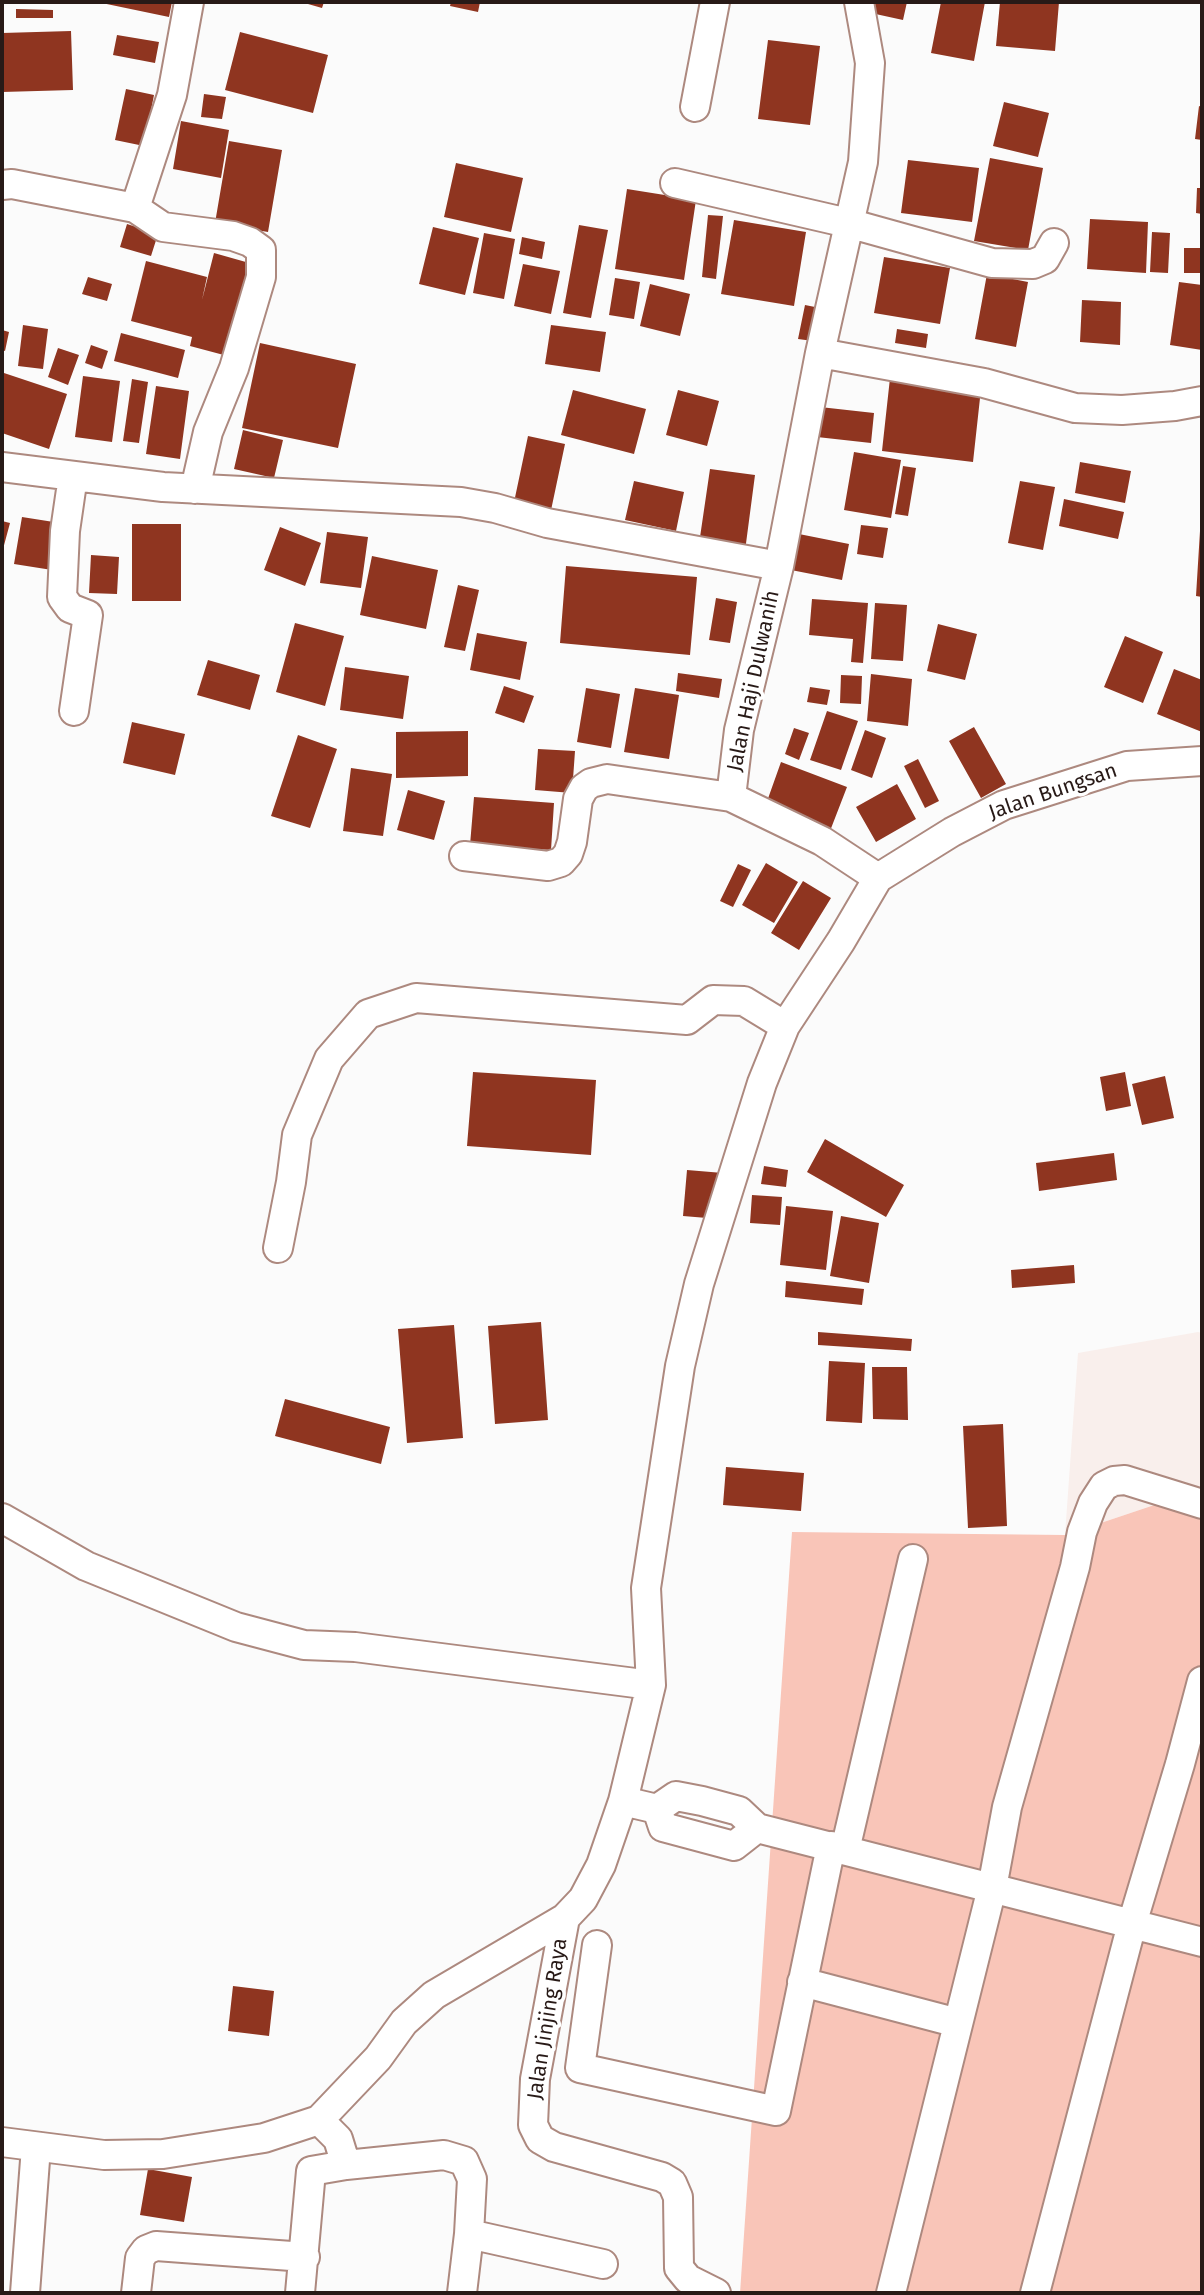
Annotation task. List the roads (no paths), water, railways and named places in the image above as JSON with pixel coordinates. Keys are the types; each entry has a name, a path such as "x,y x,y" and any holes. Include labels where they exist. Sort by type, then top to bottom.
{"street":[{"path":"135,208 172,95 189,2"},
{"path":"695,107 715,2"},
{"name":"Jalan Haji Dulwanih","path":"859,2 870,63 863,162 820,353 779,566 738,730 731,797 822,841 878,878"},
{"path":"675,183 848,223 992,263 1033,264 1045,259 1054,243"},
{"path":"2,185 12,184 135,208 163,227 233,236 250,242 261,250 261,277 234,368 208,432 195,489"},
{"path":"820,353 984,383 1075,408 1122,410 1202,401"},
{"path":"2,467 195,489 461,502 495,508 547,523 779,566"},
{"path":"73,476 65,531 62,597 71,608 88,615 74,711"},
{"name":"Jalan Bungsan","path":"878,878 952,832 1004,805 1127,766 1202,761"},
{"path":"464,856 548,866 561,862 568,855 578,799 584,788 591,783 607,779 731,797"},
{"path":"2,2142 104,2155 163,2154 264,2138 319,2120 378,2058 404,2022 434,1995 565,1918 583,1899 601,1865 623,1801 651,1685 646,1588 680,1366 699,1284 762,1083 785,1026 841,941 878,878"},
{"path":"278,1248 298,1135 329,1059 368,1013 415,998 687,1020 713,1000 744,1001 785,1026"},
{"path":"891,2293 992,1888 1007,1807 1075,1567 1082,1532 1098,1493 1114,1481 1125,1480 1202,1504"},
{"path":"2,1518 86,1566 236,1627 304,1645 355,1647 651,1685"},
{"path":"597,1945 580,2068 776,2111 802,1982 913,1559"},
{"path":"1035,2293 1132,1924 1181,1764 1202,1681"},
{"path":"623,1801 657,1809 663,1827 734,1846 757,1828 1202,1942"},
{"name":"Jalan Jinjing Raya","path":"565,1918 535,2079 533,2125 540,2139 554,2147 662,2177 672,2183 678,2197 679,2268 688,2279 716,2293"},
{"path":"802,1982 958,2023"},
{"path":"319,2120 338,2139 346,2165"},
{"path":"25,2293 36,2147"},
{"path":"300,2293 311,2171 444,2155 464,2161 472,2179 462,2293"},
{"path":"469,2234 603,2264"},
{"path":"136,2293 140,2258 146,2250 156,2246 305,2257"}]}
